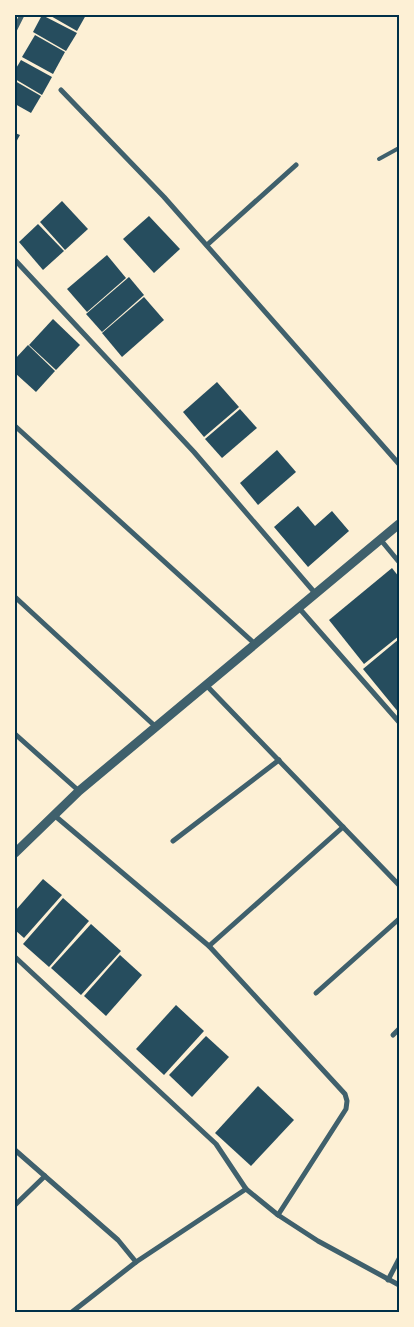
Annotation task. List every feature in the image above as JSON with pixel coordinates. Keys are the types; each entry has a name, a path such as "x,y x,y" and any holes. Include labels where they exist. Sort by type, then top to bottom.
{"street":[{"path":"15,29 22,15"},
{"path":"61,90 164,197 399,464"},
{"path":"207,245 296,165"},
{"path":"15,260 194,452 315,593"},
{"path":"15,426 255,644"},
{"path":"15,853 79,792 399,524"},
{"path":"380,539 399,562"},
{"path":"15,597 156,727"},
{"path":"299,608 399,722"},
{"path":"206,685 399,885"},
{"path":"15,734 79,792"},
{"path":"173,841 279,760"},
{"path":"54,814 209,946 341,1088 347,1101 341,1117 278,1215"},
{"path":"209,946 343,827"},
{"path":"316,993 399,919"},
{"path":"15,957 216,1144 246,1189 278,1215 318,1241 399,1285"},
{"path":"393,1035 399,1029"},
{"path":"15,1150 118,1240 136,1262"},
{"path":"15,1205 45,1176"},
{"path":"72,1312 136,1262 246,1189"},
{"path":"388,1280 399,1259"}],"lane":[{"path":"379,159 399,148"}],"building":[{"path":"42,15 77,33 66,51 33,32"},
{"path":"49,15 86,15 77,31"},
{"path":"35,35 65,52 53,74 22,57"},
{"path":"21,60 52,77 42,95 15,79 15,70"},
{"path":"15,81 41,96 31,113 15,104"},
{"path":"15,133 20,135 15,144"},
{"path":"62,201 88,229 65,250 40,222"},
{"path":"149,216 180,249 154,273 123,239"},
{"path":"38,224 64,251 43,270 19,242"},
{"path":"107,255 126,278 87,312 67,289"},
{"path":"129,277 144,295 102,332 86,314"},
{"path":"144,297 164,320 122,357 102,333"},
{"path":"53,319 80,345 56,370 29,345"},
{"path":"28,345 55,371 36,392 15,373 15,359"},
{"path":"217,382 239,407 204,437 183,412"},
{"path":"240,409 257,428 222,458 205,439"},
{"path":"277,450 296,472 258,505 240,483"},
{"path":"298,506 315,526 332,511 349,531 308,567 274,527"},
{"path":"392,568 399,577 399,636 364,664 329,620"},
{"path":"399,639 399,713 363,669"},
{"path":"43,879 62,895 24,938 15,930 15,911"},
{"path":"63,898 89,921 49,967 23,944"},
{"path":"91,924 121,951 81,995 51,968"},
{"path":"120,955 142,975 106,1016 84,996"},
{"path":"176,1005 204,1031 164,1075 136,1049"},
{"path":"206,1036 229,1057 192,1097 169,1075"},
{"path":"258,1086 294,1120 251,1166 215,1133"}]}
